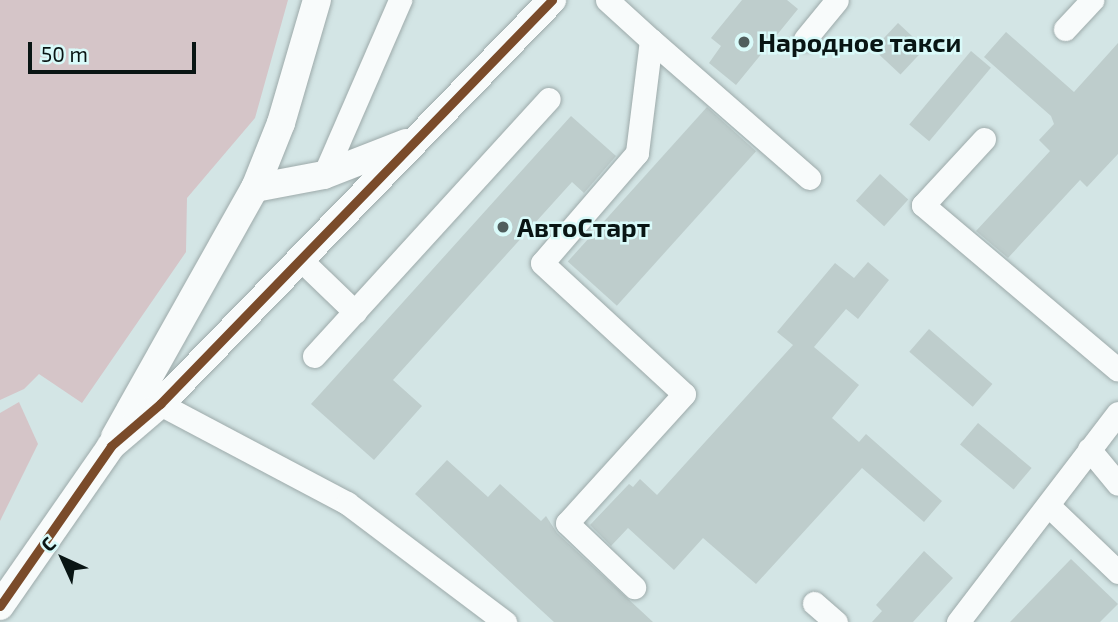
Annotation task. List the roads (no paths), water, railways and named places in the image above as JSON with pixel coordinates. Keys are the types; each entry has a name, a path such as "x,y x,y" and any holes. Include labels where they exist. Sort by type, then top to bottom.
{"main road":[{"path":"0,606 111,446 255,188 281,123 317,0"},
{"path":"111,446 160,404 552,0"},
{"path":"255,188 324,175 416,139"}],"lane":[{"path":"324,175 400,0"},
{"path":"607,0 809,178"},
{"path":"805,39 836,0"},
{"path":"1065,29 1092,0"},
{"path":"634,587 567,523 684,394 542,262 637,153 651,40"},
{"path":"314,356 549,99"},
{"path":"984,139 923,205 1118,370"},
{"path":"301,260 355,312"},
{"path":"160,404 347,503 505,622"},
{"path":"958,622 1050,507 1089,449 1118,413"},
{"path":"1089,449 1118,484"},
{"path":"1050,507 1118,572"},
{"path":"814,603 836,622"}],"place":[{"name":"Народное такси","path":"744,42"},
{"name":"АвтоСтарт","path":"503,227"}]}
